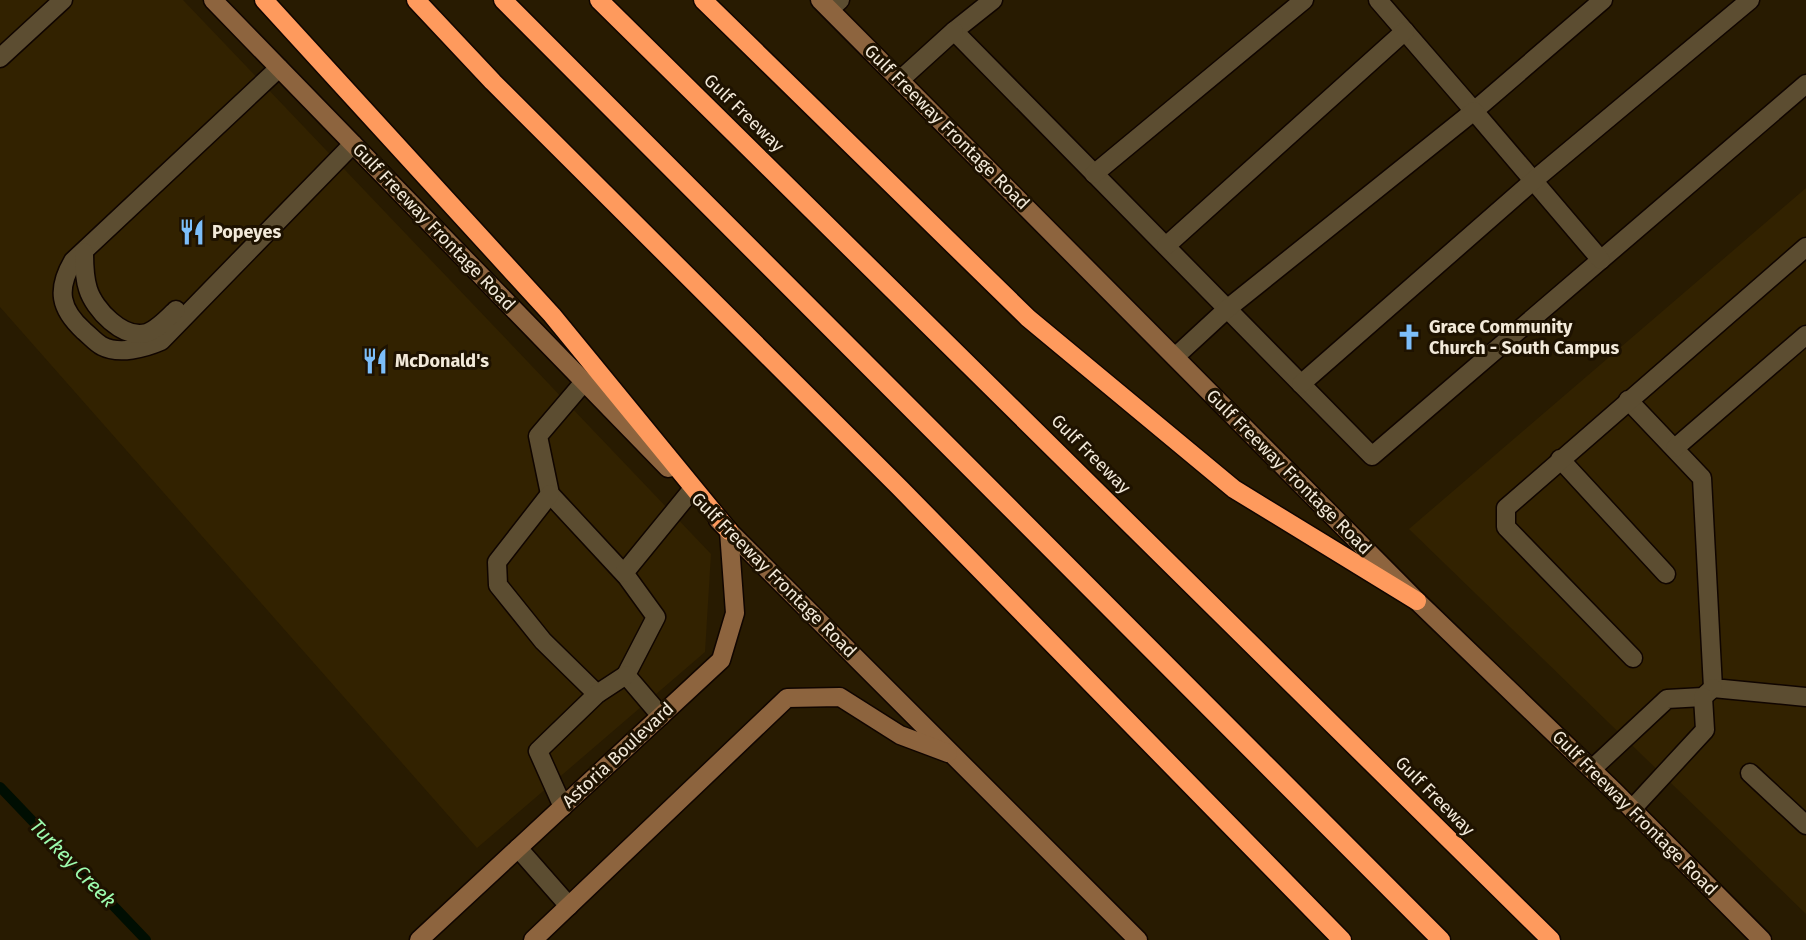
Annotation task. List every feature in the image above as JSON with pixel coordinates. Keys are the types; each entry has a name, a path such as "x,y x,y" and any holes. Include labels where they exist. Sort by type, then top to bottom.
{"highway":[{"path":"264,0 552,315 729,531"},
{"path":"416,0 493,82 908,497 1342,940"},
{"path":"503,0 1441,940"},
{"name":"Gulf Freeway","path":"598,0 1551,940"},
{"path":"703,0 1028,318 1234,489 1417,601"}],"main road":[{"name":"Gulf Freeway Frontage Road","path":"213,0 729,531 1138,940"},
{"name":"Gulf Freeway Frontage Road","path":"830,3 900,81 1417,601 1592,769 1762,940"},
{"name":"Astoria Boulevard","path":"420,940 721,660 735,613 729,531"},
{"path":"532,940 787,698 840,697 900,735 953,754"}],"lane":[{"path":"0,58 63,0"},
{"path":"900,81 954,31 993,0"},
{"path":"1094,174 1304,0"},
{"path":"1378,0 1601,260"},
{"path":"1175,357 1227,309 1474,111 1603,0"},
{"path":"1301,384 1533,181 1750,0"},
{"path":"954,31 1372,456 1806,84"},
{"path":"1166,246 1405,31"},
{"path":"279,68 84,252 66,274 63,303 69,317 102,346 120,349 145,348 161,341 353,144"},
{"path":"1633,658 1506,527 1506,508 1806,247"},
{"path":"84,252 88,291 96,303 122,329 143,334 161,324 184,304 231,254 249,251"},
{"path":"1675,448 1806,335"},
{"path":"564,807 538,751 597,694 626,675 656,617 624,573 550,494 538,436 584,382"},
{"path":"1628,400 1702,478 1708,693 1705,730 1632,809"},
{"path":"1560,459 1666,574"},
{"path":"624,573 691,491"},
{"path":"550,494 497,562 498,585 543,641 597,694"},
{"path":"626,675 661,716"},
{"path":"1592,769 1667,699 1708,693 1804,699"},
{"path":"1750,773 1806,825"},
{"path":"519,848 569,906"}],"shaded area":[{"path":"0,0 183,0 711,554 705,652 477,848 0,307"},
{"path":"1806,188 1806,914 1409,529"}],"waterway":[{"name":"Turkey Creek","path":"0,787 146,940"}],"place":[{"name":"Popeyes","path":"192,232"},
{"name":"Grace Community Church - South Campus","path":"1409,337"},
{"name":"McDonald's","path":"375,361"}]}
